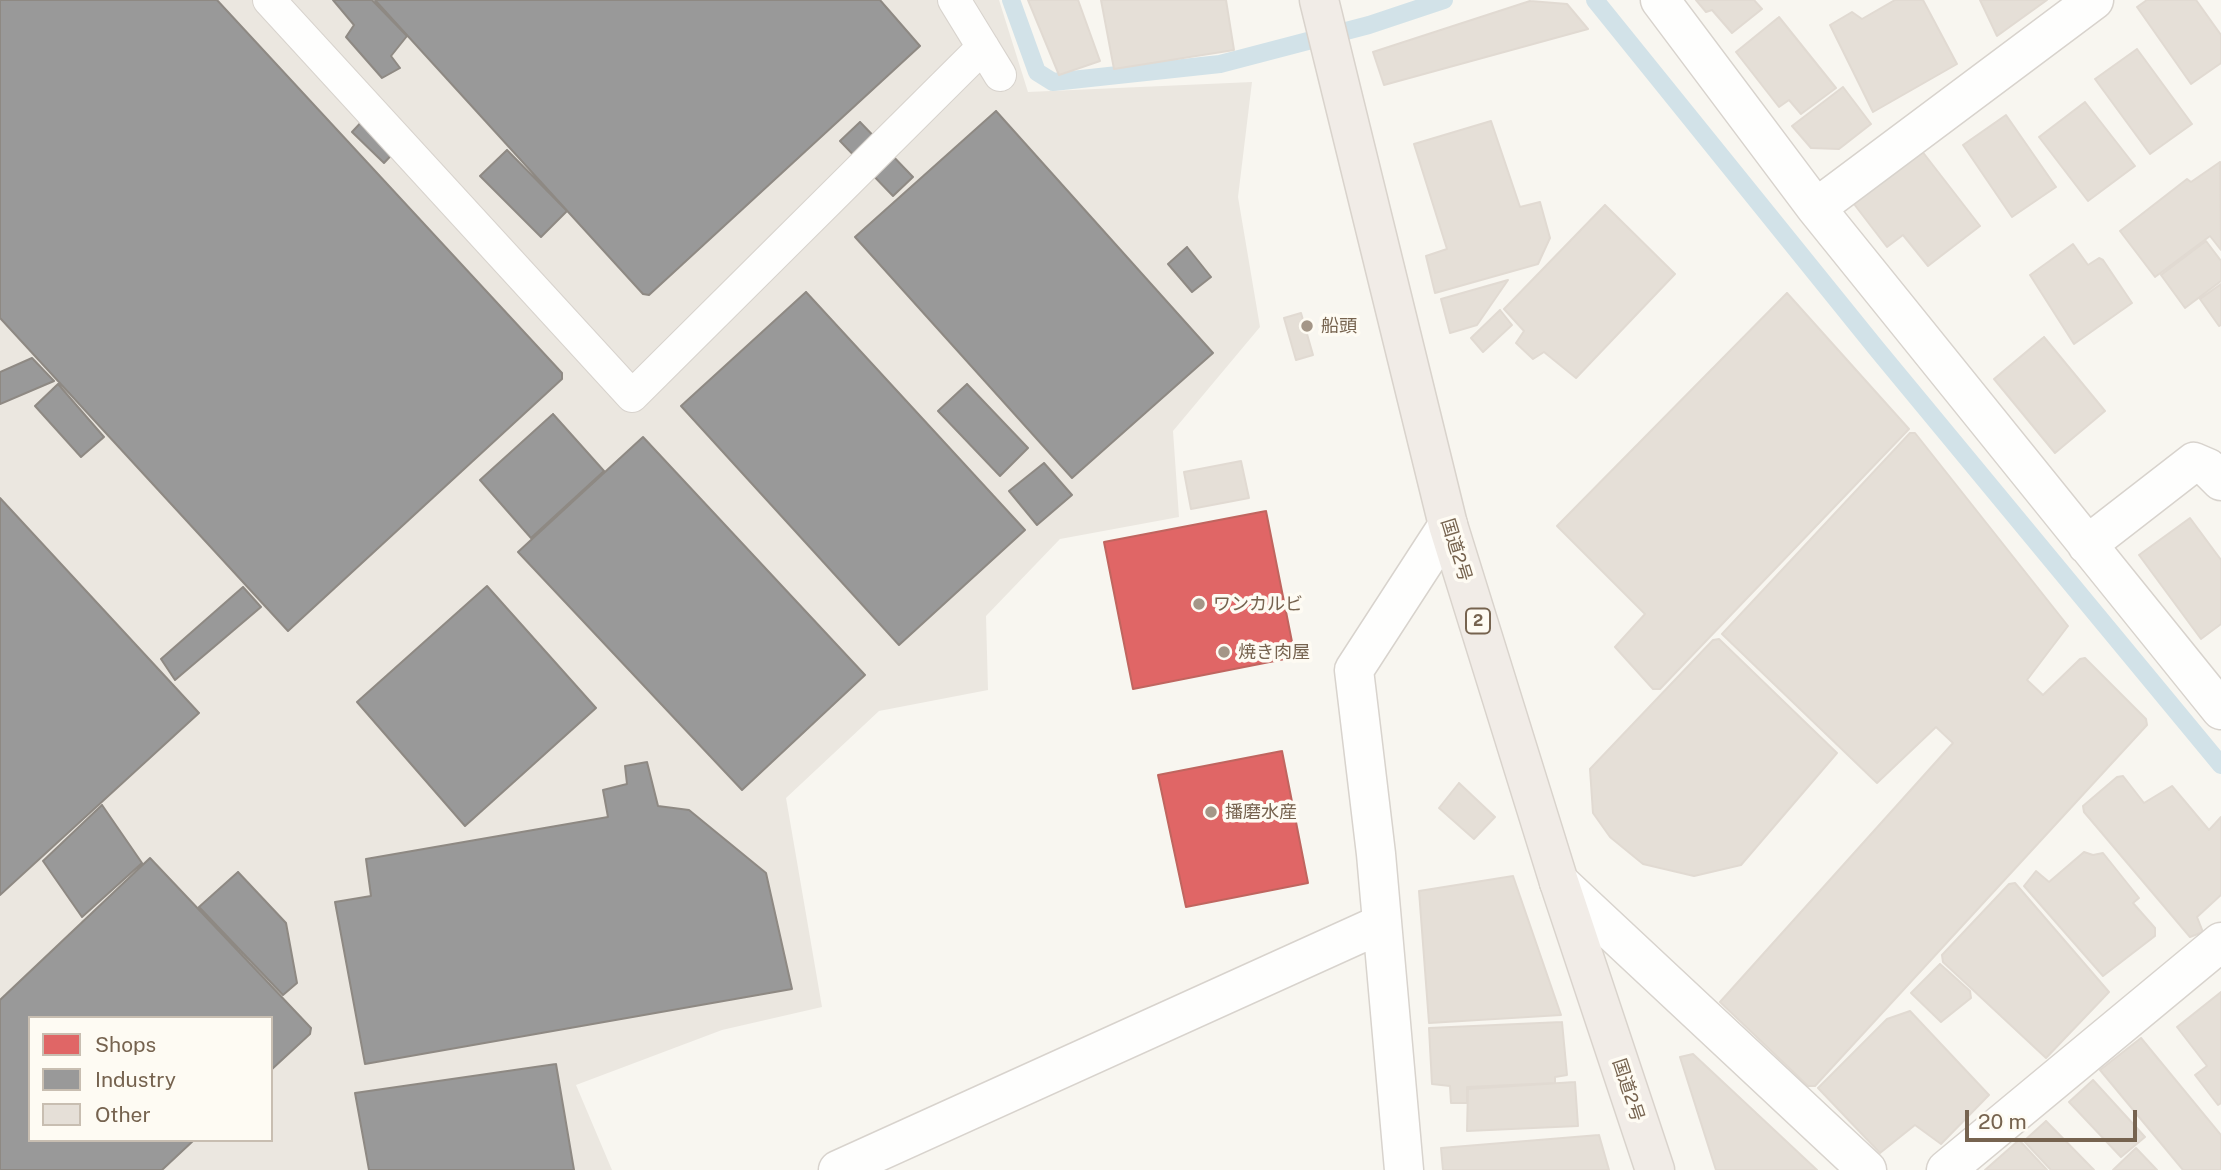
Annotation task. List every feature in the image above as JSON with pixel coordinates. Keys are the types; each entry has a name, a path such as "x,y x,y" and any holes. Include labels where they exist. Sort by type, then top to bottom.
{"highway":[{"name":"国道2号","path":"1321,8 1448,525 1559,882 1655,1170"}],"street":[{"path":"1660,0 1816,208 2221,710"},
{"path":"1816,208 2094,0"},
{"path":"2087,545 2194,462 2208,468 2221,481"},
{"path":"1404,1170 1354,670 1448,525"},
{"path":"1559,882 1867,1170"},
{"path":"838,1170 1381,923"},
{"path":"1946,1170 2221,942"}],"lane":[{"path":"269,0 632,396 983,47"},
{"path":"954,0 1000,75"}],"shaded area":[{"path":"0,0 999,0 1028,92 1252,82 1238,197 1260,327 1173,431 1179,517 1060,539 986,616 988,690 879,711 786,798 822,1007 722,1030 576,1085 612,1170 0,1170"}],"building: Shops":[{"path":"1266,511 1295,657 1133,689 1104,542"},
{"path":"1282,751 1308,883 1186,907 1158,775"}],"building: Industry":[{"path":"0,0 217,0 562,373 562,379 288,631 0,318"},
{"path":"333,0 372,0 407,36 391,56 400,68 382,78 346,37 354,25"},
{"path":"375,0 880,0 920,46 649,295 643,294"},
{"path":"996,111 1213,353 1072,478 855,237"},
{"path":"366,117 399,147 384,163 352,132"},
{"path":"860,122 913,177 893,196 840,141"},
{"path":"507,150 567,211 541,237 480,176"},
{"path":"1187,247 1211,277 1192,292 1168,264"},
{"path":"806,292 1025,530 899,645 681,406"},
{"path":"32,358 54,381 0,404 0,372"},
{"path":"58,384 104,437 81,457 35,406"},
{"path":"967,384 1028,448 1000,476 938,411"},
{"path":"553,414 604,471 531,538 480,480"},
{"path":"643,437 865,675 742,790 518,552"},
{"path":"1044,463 1072,495 1037,525 1009,491"},
{"path":"0,498 199,713 0,895"},
{"path":"487,586 596,708 465,826 357,702"},
{"path":"243,587 261,607 175,680 161,659"},
{"path":"647,762 658,806 689,810 766,873 792,989 365,1064 335,902 371,896 366,859 608,817 603,790 627,784 625,766"},
{"path":"102,805 142,863 82,917 43,861"},
{"path":"150,858 311,1028 310,1034 273,1068 273,1016 28,1016 28,1142 192,1142 162,1170 0,1170 0,1000"},
{"path":"238,872 286,923 297,983 283,995 199,907"},
{"path":"556,1064 574,1170 369,1170 355,1093"}],"building: Other":[{"path":"1028,0 1078,0 1100,61 1059,75"},
{"path":"1101,0 1226,0 1234,50 1114,69"},
{"path":"1696,0 1754,0 1762,9 1732,33 1712,10 1706,12"},
{"path":"1895,0 1923,0 1957,64 1873,112 1830,25 1852,12 1862,19"},
{"path":"1980,0 2047,0 1997,36"},
{"path":"2147,0 2196,0 2221,35 2221,63 2191,84 2137,7"},
{"path":"1530,1 1567,4 1588,29 1384,85 1373,52"},
{"path":"1779,17 1836,88 1801,114 1789,100 1779,107 1736,52"},
{"path":"2137,49 2192,124 2150,154 2095,79"},
{"path":"1843,87 1871,124 1839,149 1811,148 1792,126"},
{"path":"2085,102 2135,166 2088,201 2039,137"},
{"path":"2006,115 2056,187 2012,217 1963,145"},
{"path":"1491,121 1520,207 1540,202 1550,238 1538,264 1435,293 1426,256 1447,249 1414,144"},
{"path":"1918,146 1980,226 1928,266 1903,235 1887,247 1854,204"},
{"path":"2220,162 2221,250 2210,236 2155,277 2120,231 2187,179 2191,182"},
{"path":"1605,205 1675,274 1576,378 1544,352 1533,359 1516,343 1524,331 1504,309"},
{"path":"2206,241 2221,261 2221,281 2185,308 2161,275"},
{"path":"2073,244 2088,265 2099,258 2103,260 2132,303 2074,344 2030,275"},
{"path":"1508,280 1477,325 1450,333 1441,299"},
{"path":"2221,284 2221,325 2219,326 2200,299"},
{"path":"1787,293 1909,429 1660,689 1653,689 1615,647 1645,614 1557,526"},
{"path":"1500,310 1512,325 1483,352 1471,338"},
{"path":"1301,313 1313,355 1296,360 1284,318"},
{"path":"2044,337 2105,411 2055,453 1994,379"},
{"path":"1910,433 1915,433 2068,626 2027,680 2043,695 2080,659 2085,658 2146,719 2147,725 1815,1086 1808,1086 1720,1002 1953,743 1936,727 1877,783 1722,634"},
{"path":"1241,461 1249,498 1191,509 1184,472"},
{"path":"2190,518 2221,560 2221,624 2201,639 2139,555"},
{"path":"1719,639 1837,753 1741,865 1694,876 1643,864 1610,837 1593,813 1590,769 1713,640"},
{"path":"2123,776 2144,803 2172,786 2209,830 2221,817 2221,895 2197,917 2203,932 2190,937 2084,812 2083,806 2117,777"},
{"path":"1459,783 1495,817 1474,839 1439,808"},
{"path":"2084,852 2093,855 2103,853 2139,898 2133,903 2155,928 2155,936 2103,976 2024,886 2036,871 2049,882"},
{"path":"1513,876 1561,1015 1429,1023 1419,891"},
{"path":"2015,883 2109,992 2046,1058 1943,962 1942,955 2009,884"},
{"path":"1940,964 1970,991 1971,998 1941,1022 1911,993"},
{"path":"2221,992 2221,1103 2218,1105 2195,1075 2207,1066 2177,1027"},
{"path":"1910,1011 1989,1095 1941,1144 1915,1125 1880,1153 1818,1088 1887,1019"},
{"path":"1562,1022 1567,1075 1555,1077 1555,1083 1467,1087 1467,1103 1451,1103 1450,1086 1432,1084 1429,1028"},
{"path":"2141,1038 2221,1135 2221,1170 2183,1170 2100,1070"},
{"path":"1693,1054 1817,1170 1716,1170 1680,1057"},
{"path":"2093,1080 2145,1137 2121,1157 2069,1102"},
{"path":"1575,1082 1578,1126 1467,1131 1468,1089"},
{"path":"2046,1121 2094,1170 2051,1170 2024,1141"},
{"path":"1599,1135 1609,1170 1443,1170 1441,1148"},
{"path":"2019,1140 2047,1170 1985,1170"},
{"path":"2136,1148 2157,1170 2113,1170"}],"waterway":[{"path":"1011,0 1037,72 1053,82 1220,64 1369,25 1444,0"},
{"path":"1595,0 1876,348 2221,765"}],"place":[{"name":"船頭","path":"1307,326"},
{"name":"ワンカルビ","path":"1199,604"},
{"name":"焼き肉屋","path":"1224,652"},
{"name":"播磨水産","path":"1211,812"}]}
